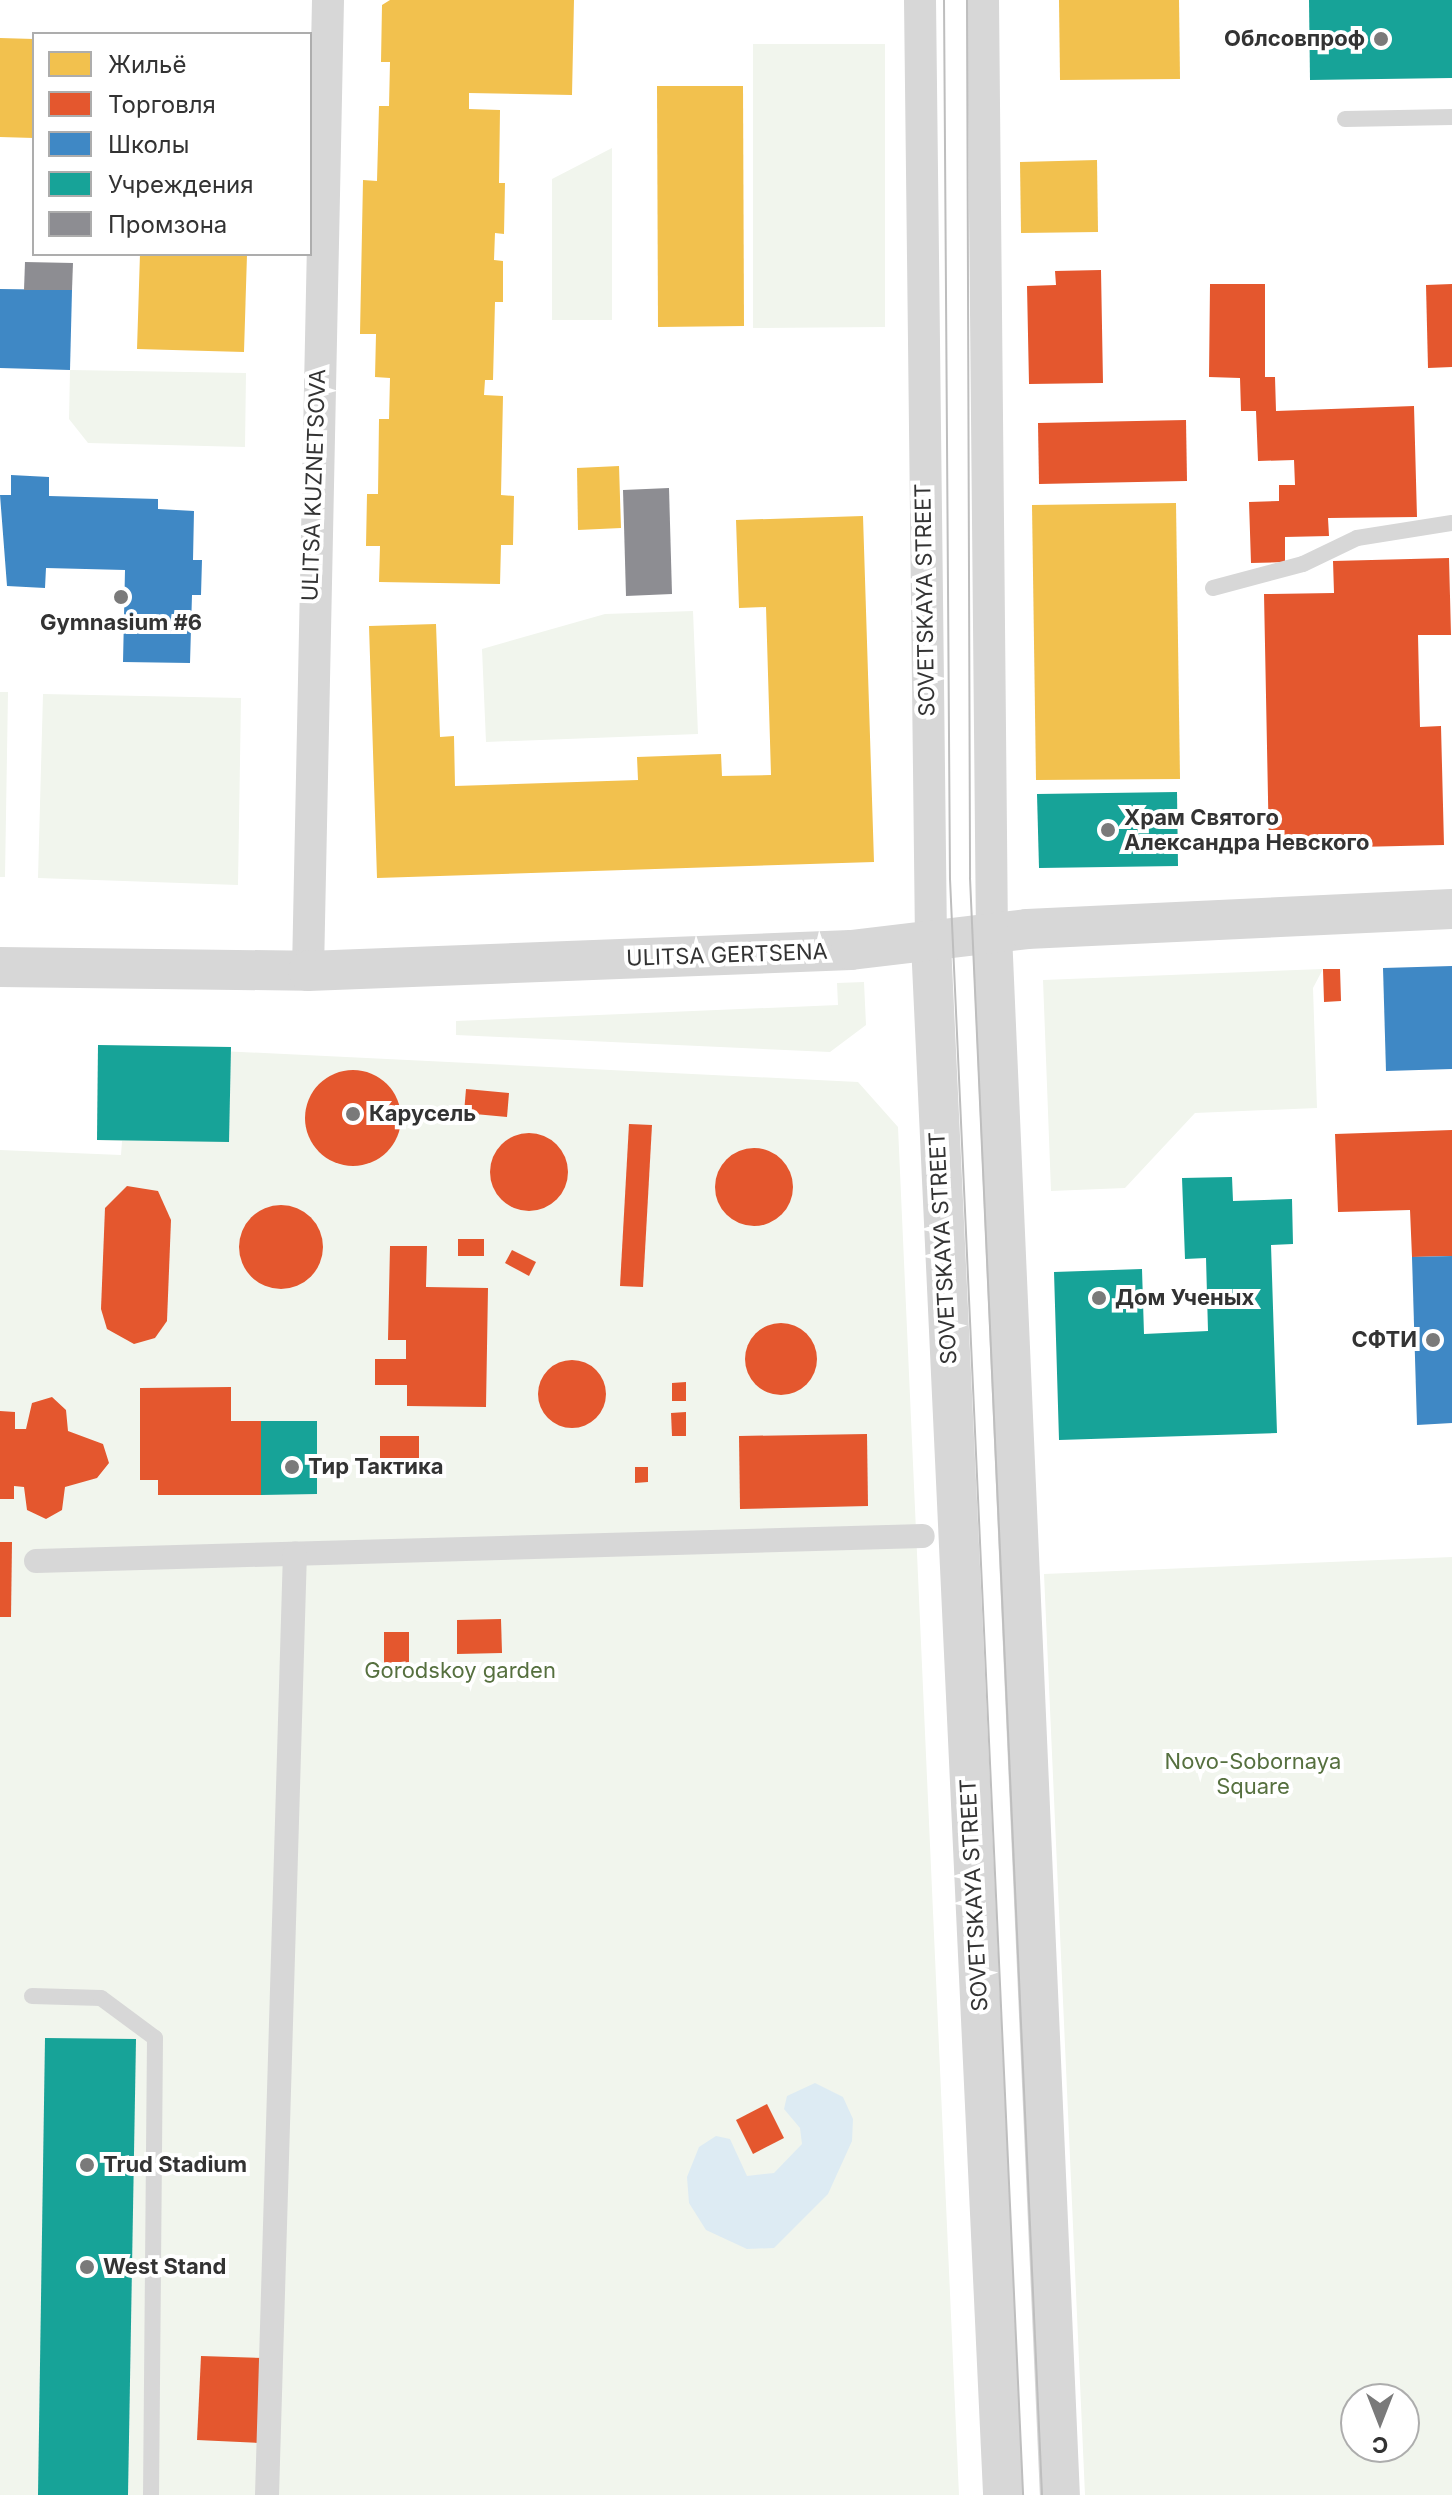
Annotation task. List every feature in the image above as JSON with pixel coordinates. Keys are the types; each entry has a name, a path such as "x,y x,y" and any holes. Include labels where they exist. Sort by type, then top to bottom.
{"street":[{"name":"ULITSA KUZNETSOVA","path":"308,971 328,0"},
{"name":"SOVETSKAYA STREET","path":"920,0 931,943 1003,2495"},
{"path":"983,0 992,934 1060,2495"},
{"name":"ULITSA GERTSENA","path":"0,967 308,971 931,943 992,934 1452,909"},
{"path":"36,1561 923,1536"},
{"path":"267,2495 295,1553"}],"lane":[{"path":"1345,119 1452,117"},
{"path":"1213,588 1303,564 1357,538 1452,523"},
{"path":"32,1996 101,1998 155,2038 151,2495"}],"green space":[{"path":"753,44 885,44 885,327 753,328"},
{"path":"612,148 612,320 552,320 552,179"},
{"path":"70,370 246,373 245,447 88,443 69,419"},
{"path":"693,611 698,734 486,742 482,649 605,614"},
{"path":"0,692 8,692 5,877 0,877"},
{"path":"43,694 241,698 238,885 38,878"},
{"path":"1323,969 1313,988 1317,1108 1195,1113 1125,1188 1051,1191 1043,980"},
{"path":"864,982 866,1025 830,1052 456,1035 456,1021 838,1005 837,983"},
{"name":"Gorodskoy garden","path":"98,1045 858,1082 898,1127 959,2495 0,2495 0,1150 121,1155 122,1141 97,1140"},
{"name":"Novo-Sobornaya Square","path":"1452,1557 1452,2495 1085,2495 1044,1574"}],"shaded area":[{"path":"815,2083 843,2097 853,2119 852,2141 828,2194 774,2248 747,2249 706,2230 689,2203 687,2177 699,2147 716,2136 730,2139 747,2176 774,2173 802,2144 800,2128 784,2109 787,2096"}],"building: Жильё":[{"path":"390,0 574,0 572,95 469,93 469,109 500,110 499,183 505,183 504,234 495,233 494,260 503,261 503,302 495,302 493,380 485,380 484,395 503,396 501,495 514,496 513,545 501,545 500,584 379,582 380,546 366,546 367,494 378,494 379,419 389,419 390,378 375,377 376,334 360,334 363,180 377,181 379,106 389,106 390,62 381,62 382,5"},
{"path":"1059,0 1179,0 1180,79 1060,80"},
{"path":"0,38 32,39 32,138 0,137"},
{"path":"657,86 743,86 744,326 658,327"},
{"path":"1097,160 1098,232 1021,233 1020,162"},
{"path":"140,256 247,256 244,352 137,349"},
{"path":"619,466 621,528 578,530 577,468"},
{"path":"1176,503 1180,779 1036,780 1032,505"},
{"path":"863,516 874,862 377,878 369,626 436,624 440,737 454,736 455,786 638,780 637,757 721,754 722,776 771,775 766,607 739,608 736,520"}],"building: Торговля":[{"path":"1101,270 1103,383 1029,384 1027,286 1056,285 1055,271"},
{"path":"1210,284 1265,284 1265,377 1275,377 1276,411 1414,406 1417,517 1328,518 1329,536 1285,537 1285,562 1251,563 1249,502 1279,501 1279,485 1295,485 1294,460 1258,461 1256,411 1241,411 1240,378 1209,377"},
{"path":"1452,284 1452,367 1428,368 1426,285"},
{"path":"1186,420 1187,481 1039,484 1038,423"},
{"path":"1449,558 1451,635 1418,635 1420,727 1441,726 1444,845 1269,849 1264,594 1334,593 1333,561"},
{"path":"1323,969 1340,969 1341,1001 1324,1002"},
{"name":"Карусель","path":"353,1070 371,1074 387,1084 397,1100 401,1118 397,1136 387,1152 371,1162 353,1166 335,1162 319,1152 309,1136 305,1118 309,1100 319,1084 335,1074"},
{"path":"466,1089 509,1093 507,1117 464,1113"},
{"path":"629,1124 652,1125 643,1287 620,1286"},
{"path":"1452,1130 1452,1256 1412,1257 1410,1210 1338,1212 1335,1134"},
{"path":"529,1133 544,1136 557,1144 565,1157 568,1172 565,1187 557,1200 544,1208 529,1211 514,1208 501,1200 493,1187 490,1172 493,1157 501,1144 514,1136"},
{"path":"754,1148 769,1151 782,1159 790,1172 793,1187 790,1202 782,1215 769,1223 754,1226 739,1223 726,1215 718,1202 715,1187 718,1172 726,1159 739,1151"},
{"path":"127,1186 158,1191 171,1220 167,1321 155,1338 134,1344 107,1329 101,1309 105,1208"},
{"path":"273,1205 289,1205 305,1212 316,1223 323,1247 320,1263 311,1277 289,1289 273,1289 257,1282 246,1271 239,1255 239,1239 246,1223 257,1212"},
{"path":"458,1239 484,1239 484,1256 458,1256"},
{"path":"390,1246 427,1246 426,1287 488,1288 486,1407 407,1406 407,1385 375,1385 375,1359 406,1359 406,1340 388,1340"},
{"path":"512,1250 536,1262 529,1276 505,1263"},
{"path":"788,1323 807,1333 815,1345 815,1373 807,1385 795,1393 774,1395 755,1385 747,1373 745,1352 755,1333 767,1325"},
{"path":"572,1360 596,1370 606,1394 596,1418 572,1428 548,1418 538,1394 548,1370"},
{"path":"686,1382 686,1401 672,1401 672,1383"},
{"path":"231,1387 231,1421 261,1421 261,1495 158,1495 158,1480 140,1480 140,1388"},
{"path":"52,1397 66,1410 68,1431 103,1444 109,1463 97,1478 65,1487 62,1510 46,1519 27,1510 24,1487 14,1486 14,1499 0,1499 0,1411 15,1412 15,1429 26,1429 32,1403"},
{"path":"686,1412 686,1436 672,1436 671,1413"},
{"path":"867,1434 868,1506 740,1509 739,1436"},
{"path":"380,1436 419,1436 419,1463 380,1463"},
{"path":"635,1467 648,1467 648,1482 635,1483"},
{"path":"0,1542 12,1542 11,1617 0,1617"},
{"path":"501,1619 502,1653 457,1654 457,1620"},
{"path":"384,1632 409,1632 409,1664 384,1664"},
{"path":"767,2104 784,2138 753,2154 736,2120"},
{"path":"201,2356 263,2358 260,2443 197,2440"}],"building: Школы":[{"path":"0,289 72,290 70,370 0,368"},
{"path":"11,475 49,477 49,496 158,499 158,509 194,511 193,560 202,560 201,595 192,595 190,663 123,662 125,570 46,568 45,588 7,586 0,495 11,495"},
{"path":"1452,966 1452,1069 1386,1071 1383,968"},
{"name":"СФТИ","path":"1452,1256 1452,1423 1417,1425 1412,1257"}],"building: Учреждения":[{"name":"Облсовпроф","path":"1309,0 1452,0 1452,78 1310,80"},
{"name":"Храм Святого Александра Невского","path":"1177,792 1178,866 1039,868 1037,794"},
{"path":"98,1045 231,1047 229,1142 97,1140"},
{"name":"Дом Ученых","path":"1232,1177 1233,1201 1292,1199 1293,1244 1271,1245 1277,1433 1059,1440 1054,1272 1142,1269 1144,1334 1208,1331 1206,1258 1185,1259 1182,1178"},
{"path":"261,1421 317,1421 317,1494 261,1495"},
{"name":"West Stand","path":"45,2038 136,2039 128,2495 38,2495"}],"building: Промзона":[{"path":"25,262 73,263 72,290 24,290"},
{"path":"669,488 672,594 626,596 623,490"}],"tram line":[{"path":"944,0 950,879 1023,2495"},
{"path":"967,0 970,878 1042,2495"}],"place":[{"name":"Облсовпроф","path":"1381,39"},
{"name":"Gymnasium #6","path":"121,597"},
{"name":"Храм Святого Александра Невского","path":"1108,830"},
{"name":"Карусель","path":"353,1114"},
{"name":"Дом Ученых","path":"1099,1298"},
{"name":"СФТИ","path":"1433,1340"},
{"name":"Тир Тактика","path":"292,1467"},
{"name":"Trud Stadium","path":"87,2165"},
{"name":"West Stand","path":"87,2267"}]}
